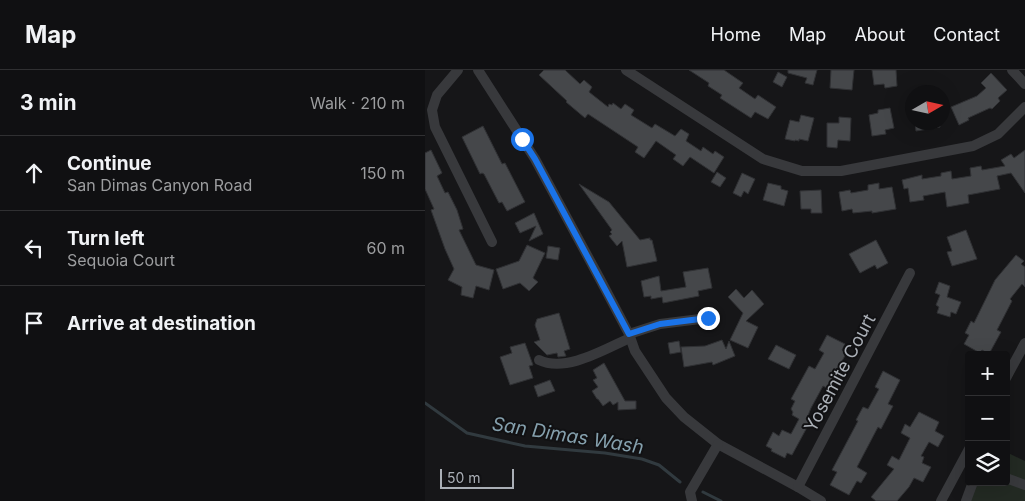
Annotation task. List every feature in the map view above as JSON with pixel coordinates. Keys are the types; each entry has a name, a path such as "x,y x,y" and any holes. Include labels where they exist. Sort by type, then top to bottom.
{"street":[{"path":"458,70 437,95 432,110 435,127 492,242"},
{"path":"478,70 535,159 630,336 635,351 666,398 684,417 718,444 821,501"},
{"path":"626,70 763,159 801,171 841,171 973,146 998,134 1025,107"},
{"path":"1012,70 1025,84"},
{"name":"Yosemite Court","path":"798,487 910,273"},
{"path":"539,360 547,364 557,365 571,362 660,324 708,318"},
{"path":"1010,371 1025,343"},
{"path":"692,501 690,492 718,444"},
{"path":"941,501 965,456"},
{"path":"1010,479 1025,485"},
{"path":"966,501 972,486"}],"shaded area":[{"path":"1010,454 1025,461 1025,501 961,501 967,486 1010,486"}],"building":[{"path":"544,70 565,70 580,84 584,80 592,87 589,92 608,107 609,104 612,105 613,103 621,109 625,104 634,110 631,115 652,128 655,124 675,136 681,129 689,134 686,141 701,151 703,147 713,154 715,151 724,157 714,173 690,157 683,166 673,159 676,155 656,141 644,158 635,152 638,147 588,114 585,118 566,102 539,75"},
{"path":"689,70 724,70 743,83 739,88 755,99 758,95 776,107 768,119 755,112 751,118 720,98 722,95 708,86 709,83"},
{"path":"788,70 817,70 813,85 805,83 807,78 788,73"},
{"path":"831,70 854,70 852,90 830,88"},
{"path":"872,70 896,70 897,86 885,88 884,84 874,85"},
{"path":"778,72 787,77 782,87 773,82"},
{"path":"991,73 1007,90 998,98 1000,101 992,109 990,108 968,118 969,120 959,125 951,107 977,96 986,88 981,83"},
{"path":"890,108 894,128 885,130 886,134 872,136 869,115 878,113 878,110"},
{"path":"801,115 814,118 808,141 785,139 790,120 799,122"},
{"path":"839,117 851,118 850,141 838,140 837,148 827,147 827,123 839,123"},
{"path":"483,126 502,164 505,163 525,202 507,211 502,202 499,203 484,174 480,174 462,137"},
{"path":"431,150 442,173 437,176 445,193 448,192 457,210 463,229 459,230 476,265 494,270 489,290 476,286 473,298 461,295 462,287 448,280 454,269 431,210 434,209 425,189 425,153"},
{"path":"1025,150 1025,193 1011,173 997,176 1000,189 968,195 969,203 947,207 945,192 923,196 924,200 910,202 908,188 904,189 902,180 922,175 922,179 941,176 941,173 951,171 952,179 971,176 970,168 981,166 982,170 1005,166 1001,160 1011,154 1014,158"},
{"path":"717,172 726,178 720,187 711,182"},
{"path":"742,173 755,179 748,194 744,191 741,197 733,193"},
{"path":"768,183 781,186 781,189 788,191 784,206 763,200"},
{"path":"879,183 879,189 892,187 896,209 872,213 872,211 853,213 852,209 842,211 839,192 850,190 851,193 868,190 868,185"},
{"path":"579,184 609,202 640,240 650,238 657,261 627,267 622,241 617,246 609,236 612,234 610,232 612,230"},
{"path":"821,190 822,213 811,213 811,209 801,209 800,191"},
{"path":"534,213 543,234 529,241 536,226 520,233 515,223"},
{"path":"966,230 977,259 952,266 947,252 952,251 947,237"},
{"path":"876,240 888,263 877,269 875,265 860,273 849,254"},
{"path":"527,245 545,253 533,278 538,282 529,291 520,283 503,289 496,269 519,261"},
{"path":"548,246 560,248 558,260 546,258"},
{"path":"1016,255 1024,261 1021,264 1025,267 1025,287 1022,284 1010,299 1012,301 997,330 1001,332 991,351 976,351 964,344 969,335 965,333 971,321 974,323 995,280"},
{"path":"708,268 712,288 698,291 699,296 663,303 662,297 651,299 651,296 644,297 641,281 659,276 661,291 686,287 683,272"},
{"path":"939,282 950,286 947,297 961,302 956,314 951,312 950,317 937,313 939,307 936,305 940,295 935,293"},
{"path":"736,289 744,298 752,290 764,304 746,321 758,327 748,348 730,340 743,313 728,297"},
{"path":"559,313 570,349 564,351 566,356 558,357 557,353 547,355 534,342 540,340 535,325 537,319"},
{"path":"827,335 845,344 842,350 847,352 827,388 823,386 811,408 807,418 811,420 792,455 787,453 785,458 771,451 772,449 766,446 773,432 779,436 782,430 791,434 799,419 792,415 791,409 795,401 791,399 809,366 815,369 824,353 819,350"},
{"path":"722,340 726,349 729,341 735,356 713,365 712,362 684,367 681,347 705,346"},
{"path":"679,341 681,352 670,354 668,343"},
{"path":"525,343 533,365 529,366 533,378 510,385 500,357 512,353 510,347"},
{"path":"776,345 796,355 789,369 768,359"},
{"path":"604,363 625,401 636,401 636,409 618,410 618,402 613,405 610,401 603,406 597,399 592,391 598,387 593,380 597,378 593,370"},
{"path":"883,371 900,380 888,404 893,406 881,429 878,427 857,467 867,473 861,483 857,481 849,495 830,485 837,472 832,470 858,421 856,420 863,407 868,409 879,389 875,387"},
{"path":"550,380 555,391 538,397 534,386"},
{"path":"919,412 939,422 935,431 944,436 938,447 929,442 921,456 924,457 922,463 931,467 923,482 914,478 897,501 876,501 871,497 894,469 887,465 892,456 899,460 910,438 901,433 905,424 910,427"}],"waterway":[{"name":"San Dimas Wash","path":"425,403 467,433 525,446 605,453 642,459 659,465 680,482"},
{"name":"San Dimas Wash","path":"703,492 721,501"}],"route":[{"path":"522,139 535,159 629,334 660,324 708,318"}]}
